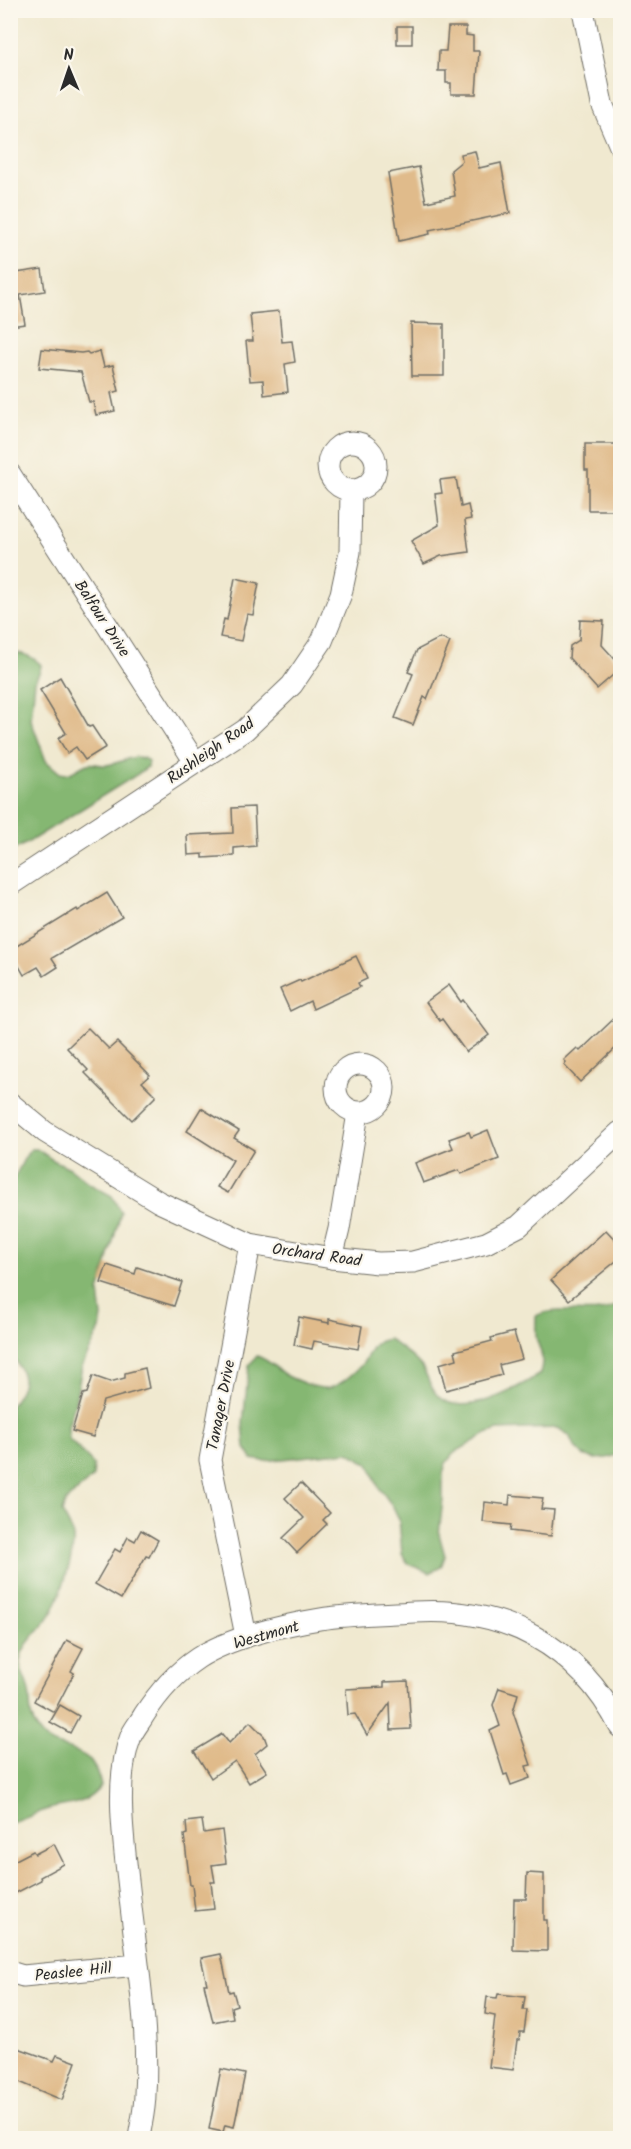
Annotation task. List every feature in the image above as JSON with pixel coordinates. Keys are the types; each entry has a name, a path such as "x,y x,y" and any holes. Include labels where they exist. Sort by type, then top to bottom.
{"street":[{"path":"583,10 602,104 621,146"},
{"name":"Balfour Drive","path":"10,474 195,762"},
{"name":"Rushleigh Road","path":"10,885 245,730 292,685 322,641 341,594 350,552 351,490"},
{"name":"Orchard Road","path":"10,1102 45,1132 159,1202 250,1244 332,1258 378,1263 413,1262 486,1243 519,1226 621,1132"},
{"path":"332,1258 358,1113"},
{"name":"Tanager Drive","path":"246,1636 210,1460 250,1244"},
{"name":"Westmont","path":"139,2139 145,2083 144,2036 122,1821 124,1767 132,1736 153,1701 175,1678 199,1658 246,1636 320,1619 423,1612 470,1615 512,1625 547,1643 576,1665 610,1707 621,1727"},
{"name":"Peaslee Hill","path":"10,1972 23,1976 137,1965"}],"green space":[{"path":"10,653 35,659 41,665 35,681 31,720 46,761 60,773 71,773 89,764 106,765 138,757 148,761 147,767 138,774 11,851"},
{"path":"31,1149 37,1149 70,1168 90,1184 112,1196 121,1212 99,1292 102,1317 100,1329 82,1366 68,1427 69,1439 94,1465 93,1477 66,1501 62,1512 73,1537 69,1567 51,1613 23,1650 20,1662 35,1726 47,1740 82,1754 90,1761 101,1786 87,1799 46,1810 11,1823 10,1406 20,1392 23,1380 20,1368 11,1354 11,1182"},
{"path":"620,1303 620,1454 595,1459 583,1455 574,1446 569,1435 558,1428 498,1430 486,1434 454,1453 446,1463 443,1474 439,1534 445,1556 441,1567 430,1573 408,1564 402,1554 399,1519 378,1486 369,1464 348,1452 264,1461 252,1459 245,1448 243,1423 249,1365 257,1356 293,1379 312,1386 329,1388 343,1381 356,1370 375,1344 389,1339 421,1366 440,1398 463,1405 477,1403 505,1393 540,1374 542,1360 536,1338 536,1316 557,1311 602,1311"}],"building":[{"path":"397,26 412,26 412,44 397,44"},
{"path":"448,27 466,27 466,35 473,36 473,51 479,51 476,94 451,94 451,83 446,83 446,71 438,71 439,51 446,51"},
{"path":"475,151 479,168 501,163 510,213 429,230 430,234 399,241 388,173 419,167 426,202 455,196 451,170 462,161 461,154"},
{"path":"42,269 45,291 20,295 25,324 10,326 10,274"},
{"path":"279,311 282,342 292,341 295,362 285,364 288,392 264,395 263,380 250,381 246,341 253,341 250,314"},
{"path":"411,323 444,324 444,376 412,376"},
{"path":"42,349 89,354 100,351 104,367 113,365 119,391 111,393 115,411 96,415 93,402 89,402 81,372 39,368"},
{"path":"585,444 621,444 621,480 617,480 617,510 588,510 588,470 585,470"},
{"path":"456,478 461,507 468,505 471,519 465,520 469,552 441,556 424,564 411,541 439,525 435,494 442,493 440,480"},
{"path":"235,578 259,583 253,615 247,614 241,641 220,637 224,619 227,620"},
{"path":"580,620 604,621 602,645 621,666 597,689 569,658 570,646 579,640"},
{"path":"440,638 450,642 427,699 424,697 413,725 395,718 413,674 408,672 417,650"},
{"path":"60,677 89,727 92,726 106,747 85,760 76,747 67,753 58,738 66,733 40,690"},
{"path":"254,807 256,846 234,848 234,856 203,858 203,854 188,855 187,835 233,833 232,808"},
{"path":"107,893 122,917 52,958 58,967 44,976 38,967 24,975 10,950"},
{"path":"356,956 367,979 358,983 360,987 313,1009 310,1001 290,1011 280,989 300,980 301,982"},
{"path":"449,985 489,1035 466,1052 442,1019 440,1021 426,1002"},
{"path":"621,1012 621,1043 580,1082 564,1065 566,1062 564,1060 577,1048 580,1051"},
{"path":"88,1028 109,1049 117,1042 150,1075 142,1082 156,1096 132,1120 85,1073 88,1070 67,1048"},
{"path":"201,1108 239,1131 234,1138 254,1150 228,1193 217,1187 233,1160 187,1131"},
{"path":"488,1130 499,1159 461,1174 459,1170 423,1183 415,1163 453,1148 449,1139 469,1132 471,1137"},
{"path":"606,1230 621,1246 621,1257 569,1300 551,1280"},
{"path":"107,1265 135,1274 137,1267 182,1282 174,1306 101,1283"},
{"path":"299,1317 329,1323 329,1319 362,1326 358,1349 314,1341 312,1349 294,1345"},
{"path":"514,1332 522,1359 499,1365 502,1375 446,1390 439,1364 457,1359 455,1351 492,1341 491,1338"},
{"path":"145,1368 149,1388 103,1401 93,1437 72,1431 83,1394 87,1393 93,1376 110,1382 125,1378 125,1373"},
{"path":"301,1483 330,1513 323,1520 327,1524 297,1553 283,1538 304,1518 285,1498"},
{"path":"510,1495 543,1498 541,1509 554,1510 551,1536 510,1531 511,1525 483,1522 485,1502 509,1505"},
{"path":"141,1530 158,1540 121,1599 95,1584 115,1549 120,1552 128,1537 135,1541"},
{"path":"67,1640 83,1648 71,1671 74,1673 54,1712 34,1701"},
{"path":"408,1681 411,1729 391,1730 390,1703 367,1735 355,1714 348,1715 346,1689 384,1687 384,1682"},
{"path":"499,1688 518,1694 513,1712 531,1765 526,1766 530,1778 511,1785 507,1774 504,1775 490,1731 500,1726 493,1705"},
{"path":"60,1705 79,1716 70,1733 50,1722"},
{"path":"250,1722 264,1736 267,1744 255,1754 267,1772 249,1783 235,1761 211,1778 194,1751 222,1734 229,1743"},
{"path":"202,1820 204,1833 222,1830 226,1863 212,1865 215,1882 211,1882 214,1909 195,1911 184,1835 187,1834 186,1822"},
{"path":"54,1844 64,1864 40,1877 41,1880 10,1896 10,1863 33,1851 35,1854"},
{"path":"527,1873 544,1874 547,1951 513,1950 514,1899 526,1899"},
{"path":"221,1954 229,1992 233,1991 237,2005 231,2007 233,2018 213,2022 204,1984 207,1984 201,1958"},
{"path":"498,1994 525,1997 523,2010 527,2010 524,2032 520,2032 519,2040 517,2040 513,2070 489,2067 495,2016 485,2014 487,1997 497,1998"},
{"path":"10,2045 54,2061 57,2055 76,2062 62,2100 10,2078"},
{"path":"221,2069 245,2074 234,2127 225,2125 223,2132 209,2129"}]}
